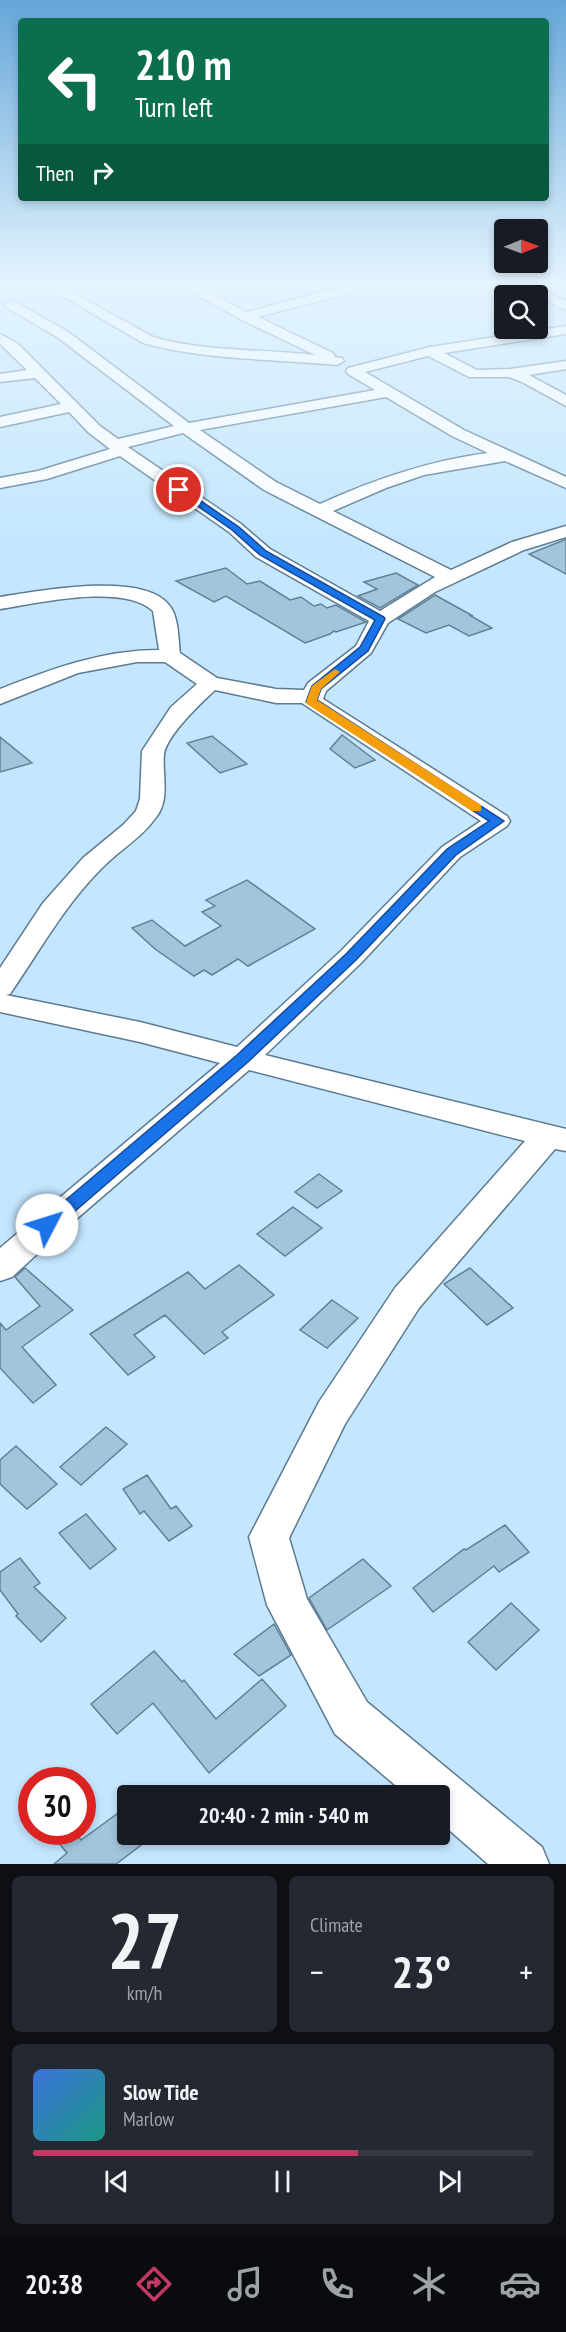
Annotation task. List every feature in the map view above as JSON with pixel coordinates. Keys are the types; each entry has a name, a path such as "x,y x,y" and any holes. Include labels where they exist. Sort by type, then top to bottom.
{"street":[{"path":"109,370 186,428 270,486 451,578"},
{"path":"353,371 357,370"},
{"path":"466,370 474,374 531,370"},
{"path":"353,371 428,416 505,456 566,483"},
{"path":"0,378 36,372 94,429 235,528 263,553 380,619"},
{"path":"510,373 527,379 566,401"},
{"path":"0,483 41,475 118,447 186,428 389,392"},
{"path":"0,422 71,407"},
{"path":"320,511 419,470 505,456"},
{"path":"0,1268 47,1225 243,1059 351,957 451,852 498,821 311,702 312,697 316,688 364,649 380,619 428,588 518,546 566,531"},
{"path":"0,603 90,591 139,594 156,601 163,610 170,656"},
{"path":"0,697 73,668 137,656 170,656 210,683 276,696 312,697"},
{"path":"0,988 52,909 92,863 132,830 147,813 152,799 153,752 179,712 210,683"},
{"path":"0,1003 140,1032 557,1138 407,1298 332,1413 268,1537 288,1605 351,1718 525,1864"}],"building":[{"path":"566,539 566,574 529,554 562,541"},
{"path":"226,568 247,584 260,581 290,600 301,597 314,606 321,604 327,608 336,605 366,622 334,631 305,643 226,596 214,602 176,581"},
{"path":"396,573 418,585 380,608 358,596 377,589 364,582"},
{"path":"435,595 492,628 469,636 449,625 426,633 398,619"},
{"path":"342,735 375,760 355,768 330,749"},
{"path":"212,736 247,764 220,773 187,743"},
{"path":"0,737 32,763 0,772"},
{"path":"247,880 315,929 248,966 238,959 212,975 204,970 194,976 155,949 132,928 152,920 185,946 221,926 202,912 215,906 206,900"},
{"path":"319,1174 342,1191 317,1208 295,1192"},
{"path":"293,1207 322,1228 285,1256 257,1234"},
{"path":"239,1265 274,1295 222,1332 228,1338 204,1354 165,1315 134,1335 155,1357 128,1375 90,1334 188,1272 205,1289"},
{"path":"25,1268 73,1310 22,1347 56,1385 33,1403 0,1368 0,1323 6,1330 40,1306 15,1277"},
{"path":"470,1268 513,1308 487,1325 444,1284"},
{"path":"332,1300 358,1318 327,1348 300,1330"},
{"path":"106,1427 127,1444 81,1485 60,1467"},
{"path":"16,1446 57,1484 27,1509 0,1484 0,1460"},
{"path":"147,1475 171,1509 176,1506 192,1526 169,1541 144,1511 140,1514 123,1489"},
{"path":"86,1514 116,1549 90,1569 59,1533"},
{"path":"505,1525 529,1552 499,1572 494,1566 433,1612 413,1588 464,1549 466,1550"},
{"path":"20,1558 40,1583 34,1587 66,1618 41,1642 16,1616 18,1614 0,1590 0,1572"},
{"path":"363,1559 391,1586 327,1630 309,1598"},
{"path":"511,1603 539,1630 496,1670 468,1642"},
{"path":"274,1624 291,1655 259,1676 234,1654"},
{"path":"154,1651 182,1682 184,1680 216,1719 262,1679 286,1706 209,1773 153,1703 117,1734 91,1704"},
{"path":"117,1814 117,1845 141,1845 116,1864 54,1864 67,1853 61,1845 96,1845 96,1829"}],"slow traffic":[{"path":"335,672 316,688 311,702 477,808"}],"route":[{"path":"47,1225 243,1059 351,957 451,852 498,821 311,702 316,688 364,649 380,619 263,553 235,528 179,490"}]}
